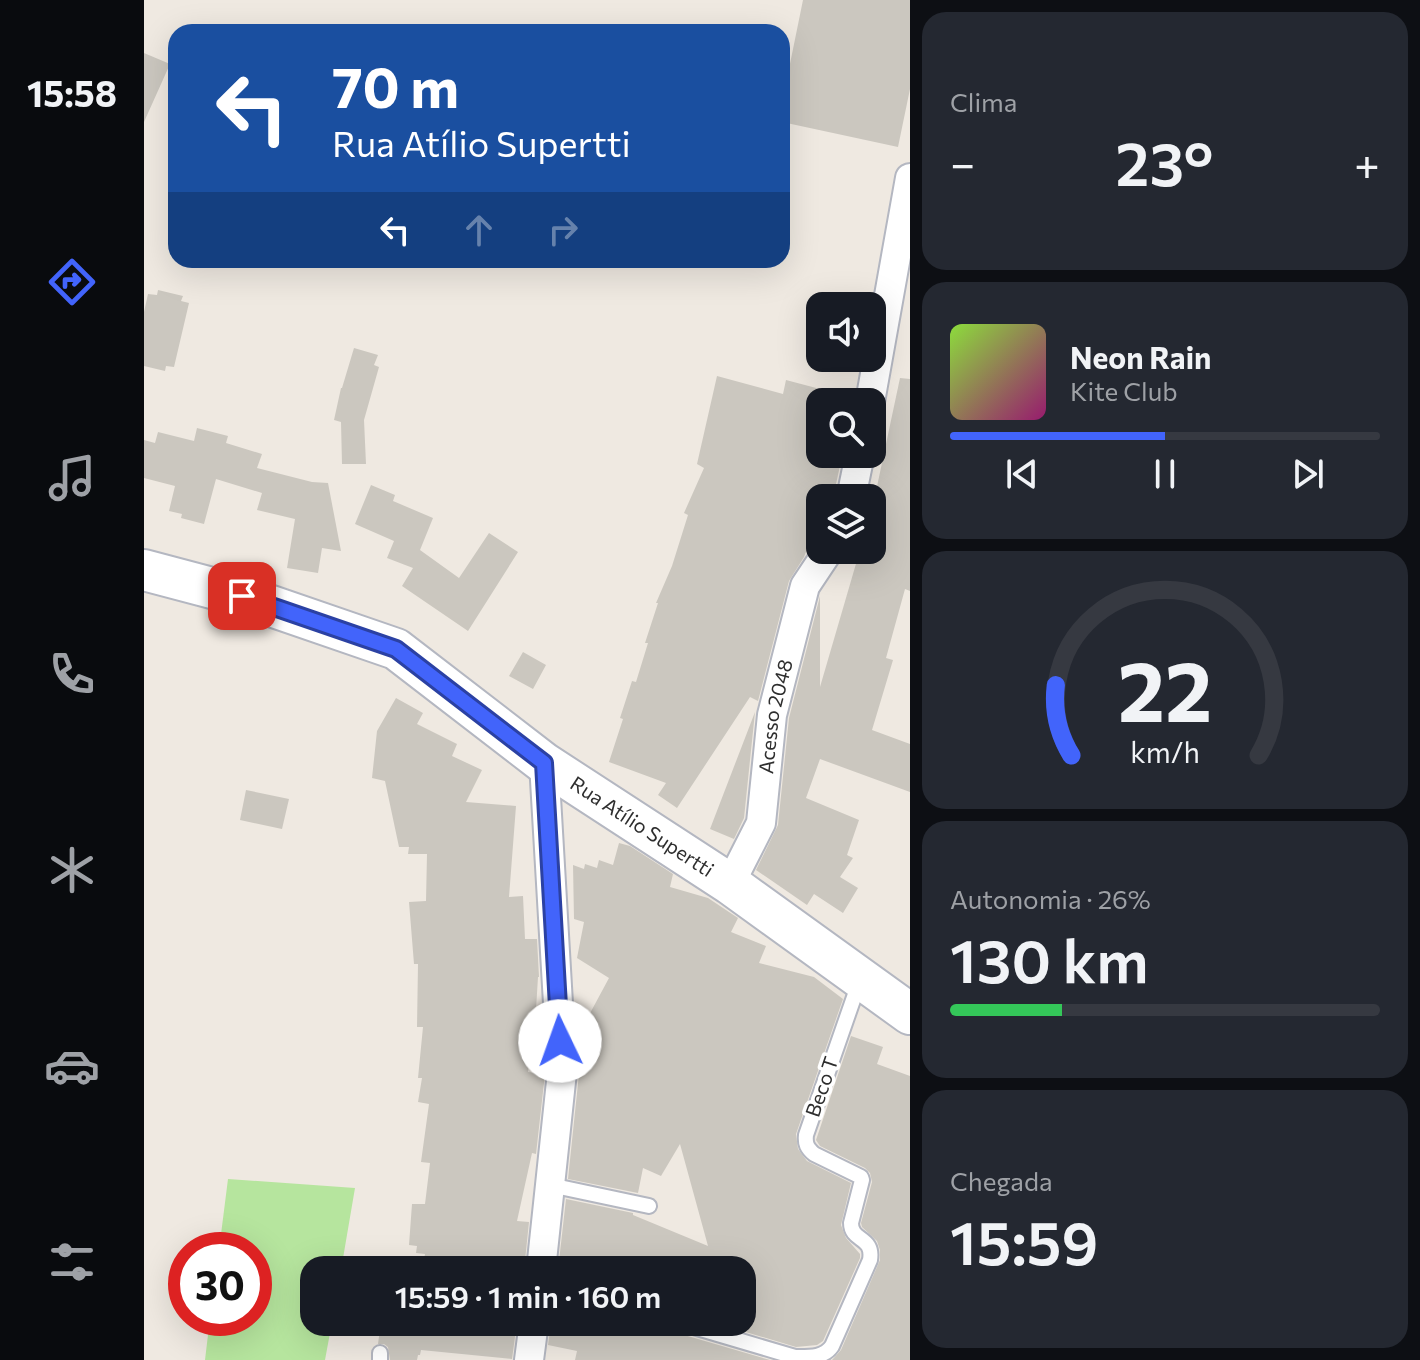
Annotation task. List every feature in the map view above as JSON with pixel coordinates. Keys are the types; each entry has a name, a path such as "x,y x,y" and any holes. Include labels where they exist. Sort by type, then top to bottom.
{"street":[{"path":"872,388 910,178"},
{"name":"Acesso 2048","path":"730,884 761,823 772,715 805,586 820,564"},
{"name":"Rua Atílio Supertti","path":"144,570 242,596 396,649 544,763 730,884 910,1014"},
{"path":"542,1256 562,1072 544,763"},
{"path":"529,1360 532,1336"}],"lane":[{"name":"Beco T","path":"724,1336 795,1357 813,1357 829,1351 870,1260 869,1245 851,1230 862,1178 814,1154 805,1142 860,979"},
{"path":"550,1185 649,1206"}],"green space":[{"path":"228,1179 355,1188 343,1256 300,1256 300,1336 329,1336 325,1360 205,1360 208,1336 272,1336 272,1232 221,1232"}],"building":[{"path":"803,0 910,0 910,89 898,147 790,124 790,64"},
{"path":"144,53 168,63 168,68 144,122"},
{"path":"158,290 183,296 181,301 189,303 174,367 166,366 165,371 144,366 144,312 148,294 157,295"},
{"path":"354,348 378,355 374,365 379,367 364,420 366,464 342,464 341,422 334,420"},
{"path":"717,376 783,394 786,380 816,388 806,388 806,468 839,468 836,484 806,484 806,552 789,581 758,701 750,697 677,808 658,795 666,783 609,762 632,681 636,682 648,643 645,643 656,603 688,515 684,513 704,468 697,464"},
{"path":"900,378 910,379 910,591 905,589 886,658 893,660 872,730 910,744 910,792 820,759 806,798 859,820 847,855 853,858 840,877 858,888 843,913 814,894 807,905 756,870 778,825 789,718 820,596 820,687 856,564 886,564 886,484 878,484 881,468 886,468 886,444"},
{"path":"197,428 228,436 226,443 262,454 257,468 328,483 341,551 322,548 318,573 287,568 295,519 257,510 262,493 216,479 204,524 169,511 175,486 144,478 144,440 155,443 158,432 194,441"},
{"path":"371,485 395,495 393,501 433,518 420,550 459,578 489,533 518,552 468,631 402,586 413,568 387,558 394,541 355,524"},
{"path":"523,652 546,665 533,689 509,676"},
{"path":"396,698 423,713 417,724 457,744 452,756 482,770 466,802 516,806 509,897 523,896 525,939 537,939 539,977 528,1072 545,1074 536,1154 532,1153 517,1221 529,1222 525,1256 425,1256 416,1253 417,1246 409,1245 412,1204 425,1204 430,1163 421,1162 429,1104 418,1102 423,1027 417,1027 418,964 414,964 409,902 426,901 427,854 408,854 409,847 399,847 385,781 372,778 377,731"},
{"path":"755,712 744,818 734,839 710,829"},
{"path":"246,790 289,799 282,829 240,820"},
{"path":"619,843 630,846 673,874 670,887 708,898 738,918 731,932 766,946 759,963 814,977 843,999 796,1134 798,1149 807,1161 851,1183 841,1225 846,1238 860,1254 823,1341 817,1345 796,1347 756,1335 756,1256 560,1256 566,1199 633,1213 708,1246 680,1144 661,1176 643,1168 638,1193 568,1179 579,1074 578,1052 588,1017 609,978 577,958 584,922 574,919 573,865 584,869 585,864 597,868 599,860 613,865"},
{"path":"851,1036 883,1047 877,1064 910,1076 910,1360 832,1360 841,1350 880,1260 877,1241 861,1223 872,1182 870,1173 820,1146 816,1140"},
{"path":"379,1336 515,1336 512,1359 421,1350 417,1360 390,1360 388,1347 378,1344"},
{"path":"549,1336 688,1336 770,1360 575,1360 577,1351 548,1345"}],"route":[{"path":"242,596 396,649 544,763 560,1041"}]}
